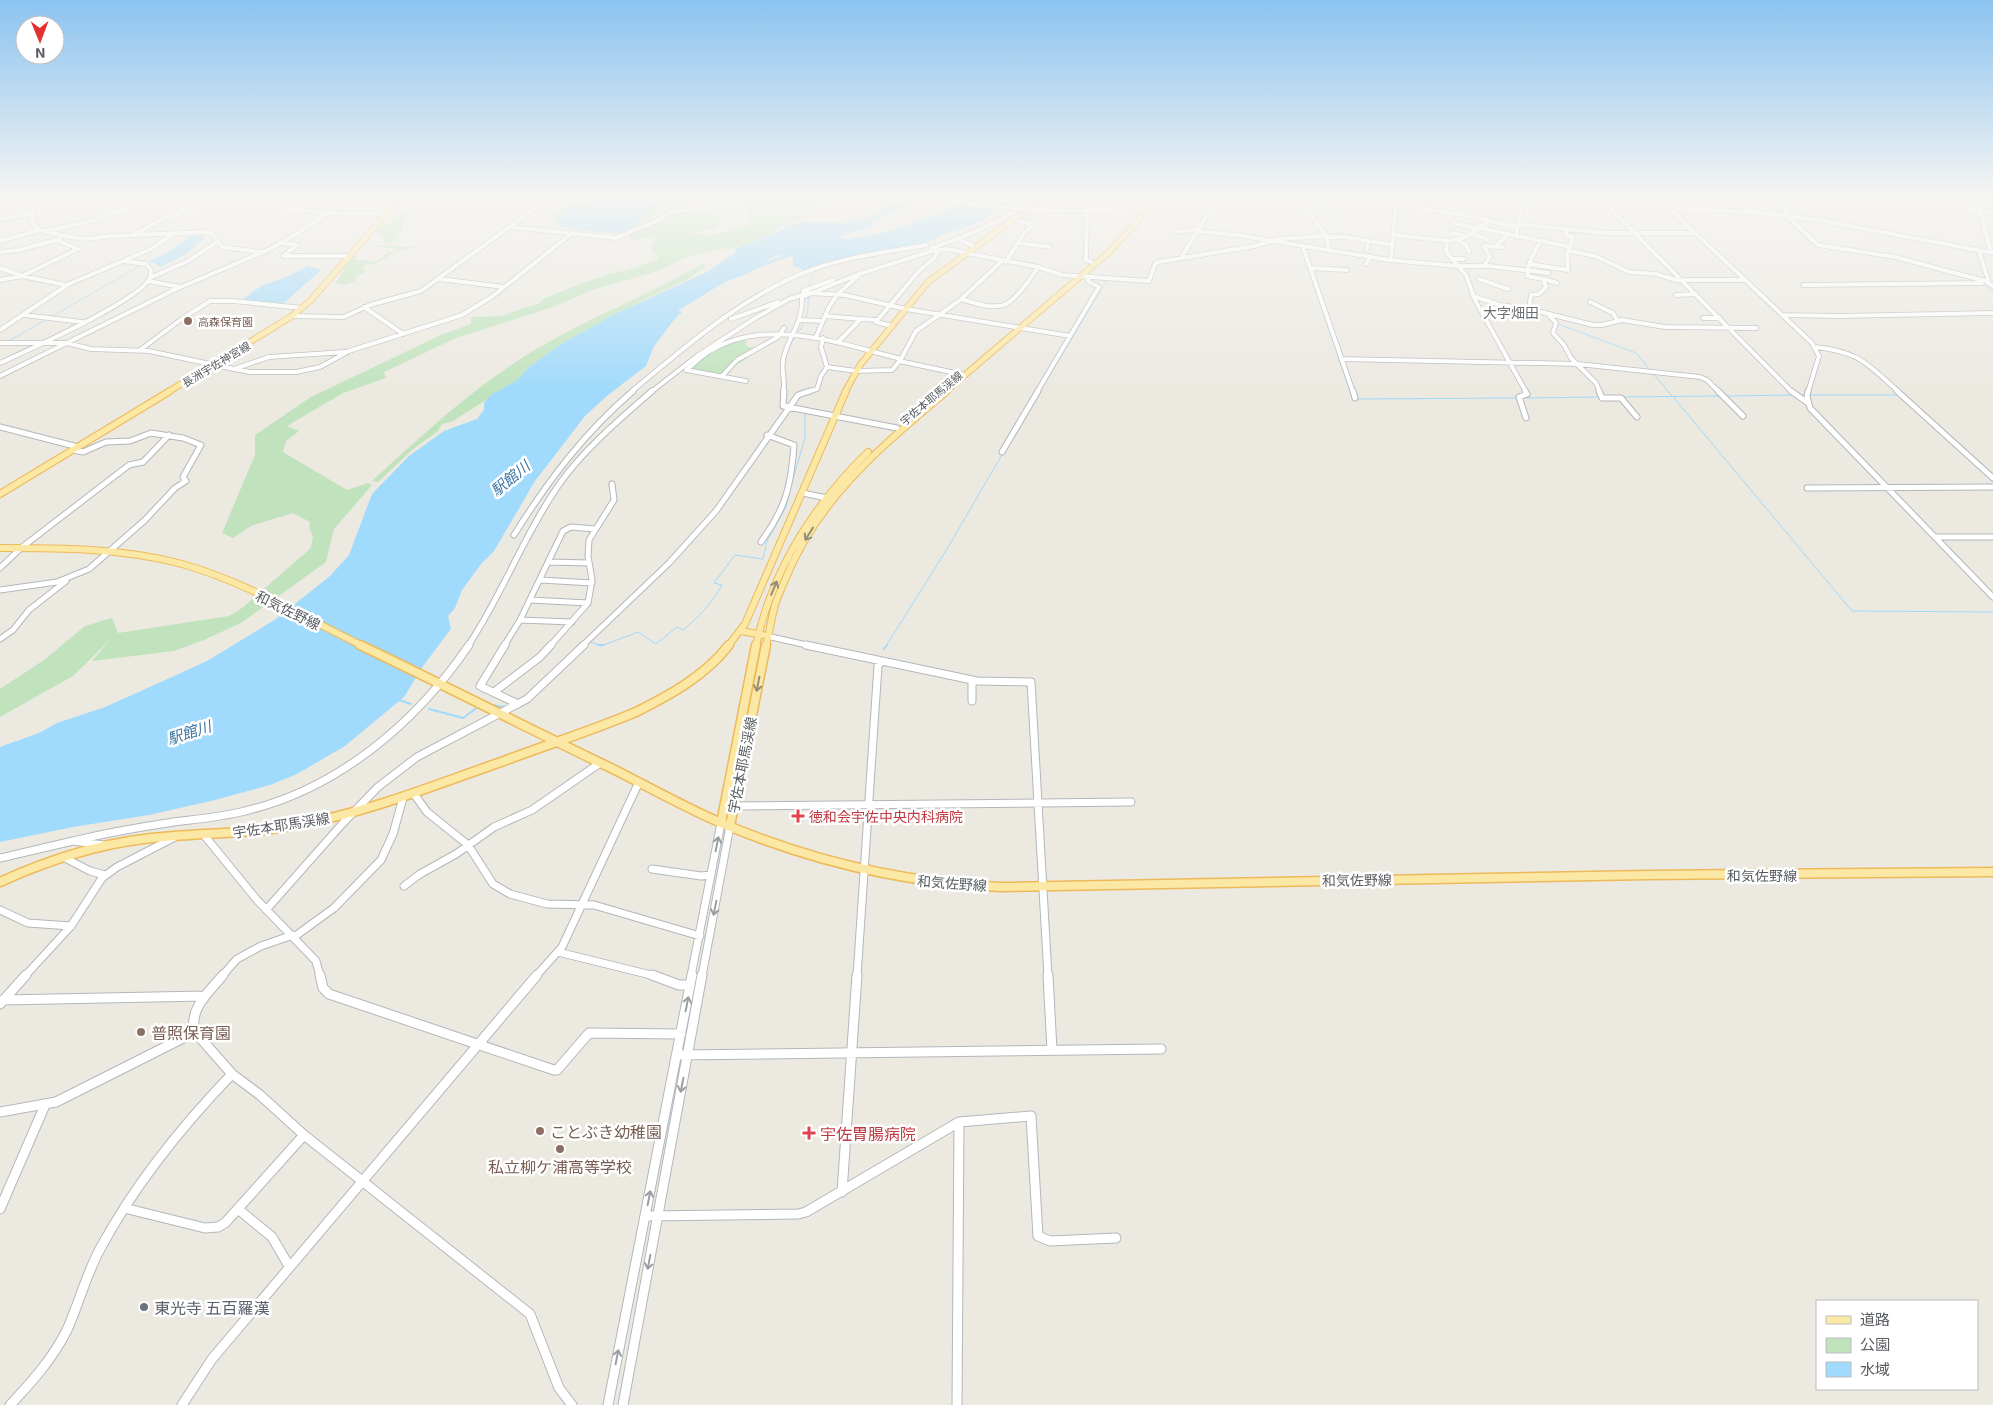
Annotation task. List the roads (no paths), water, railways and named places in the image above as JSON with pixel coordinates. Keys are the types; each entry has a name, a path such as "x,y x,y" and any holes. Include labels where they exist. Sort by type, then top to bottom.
{"main road":[{"name":"長洲宇佐神宮線","path":"0,494 292,316 302,308 344,263"},
{"name":"宇佐本耶馬渓線","path":"0,882 63,857 105,845 142,839 204,835 299,825 353,812 403,798 623,719 657,704 690,682 714,662 741,631 755,605 856,371 928,282 954,263"},
{"name":"宇佐本耶馬渓線","path":"726,824 734,806 767,636 778,596 792,562 829,499 859,461 1093,264"},
{"name":"宇佐本耶馬渓線","path":"726,824 758,634 770,597 789,553 809,520 829,499 880,448 963,374"},
{"name":"和気佐野線","path":"0,548 70,548 109,551 144,555 192,567 232,582 557,742"},
{"path":"741,631 767,636"},
{"name":"宇佐本耶馬渓線","path":"557,742 726,824"},
{"name":"和気佐野線","path":"726,824 813,857 864,872 907,880 958,885 1043,886 1618,875 1993,872"}],"street":[{"path":"0,280 22,276 50,263"},
{"path":"0,330 66,285 119,263"},
{"path":"135,263 146,264 151,270 149,279"},
{"path":"0,363 118,304 149,279 185,263"},
{"path":"0,376 182,287 239,263"},
{"path":"292,316 338,317 353,314 364,308 418,292 461,263"},
{"path":"0,343 67,343 85,349 140,350 234,370 296,372 323,366 349,351 466,313 535,263"},
{"path":"514,535 539,495 567,457 592,429 658,370 720,323 749,304 802,274 842,263"},
{"path":"0,858 73,840 234,814 297,794 338,772 383,740 408,719 439,684 475,635 529,534 568,473 648,393 730,333 788,298 805,290 885,263"},
{"path":"897,263 859,274 802,297 803,306 800,320 782,362 785,381 782,401 784,406 897,428"},
{"path":"877,320 918,272 929,263"},
{"path":"827,367 856,371 888,371 900,360 916,331 961,299 1003,263"},
{"path":"1008,263 1038,267 1062,275 1149,281 1156,263 1158,263"},
{"path":"1308,263 1355,398"},
{"path":"1419,263 1484,266 1550,273"},
{"path":"1455,263 1467,278 1473,296 1527,394 1519,397 1526,418"},
{"path":"1484,266 1486,263"},
{"path":"1557,283 1528,276 1529,264 1568,270 1568,263"},
{"path":"1609,263 1629,272 1652,272 1683,281 1745,280"},
{"path":"1665,263 1796,396 1808,403 1816,415 1993,597"},
{"path":"1726,263 1815,347 1819,359 1807,392 1808,403"},
{"path":"1916,263 1991,283"},
{"path":"1983,263 1991,283"},
{"path":"961,299 986,306 1006,304 1029,284 1038,267"},
{"path":"0,268 22,276 66,285"},
{"path":"1310,268 1347,270"},
{"path":"816,337 825,316 838,294 859,274"},
{"path":"1002,452 1099,287 1081,276"},
{"path":"1467,278 1488,279"},
{"path":"149,279 182,287"},
{"path":"439,279 504,287"},
{"path":"1479,279 1508,289"},
{"path":"1529,308 1531,296 1539,294 1546,287 1544,279"},
{"path":"1803,285 1991,283"},
{"path":"720,323 788,298 812,292 838,294 938,315 1070,336"},
{"path":"1676,294 1696,294"},
{"path":"1473,296 1500,304 1529,308 1549,315 1597,325 1625,320 1666,327 1756,328"},
{"path":"140,350 183,318 210,301 230,300 302,308"},
{"path":"1590,302 1613,313 1617,320"},
{"path":"749,304 762,307"},
{"path":"364,308 403,334"},
{"path":"1782,314 1838,316 1993,313"},
{"path":"24,315 83,322"},
{"path":"1549,315 1556,323 1553,333 1564,345 1570,358 1596,383 1602,398 1621,398 1637,417"},
{"path":"825,316 877,320 877,323 892,326"},
{"path":"1703,318 1720,318"},
{"path":"839,341 861,319"},
{"path":"800,320 823,321"},
{"path":"722,376 737,360 781,334 784,328"},
{"path":"730,333 749,337"},
{"path":"746,381 686,370 724,342 781,334 839,341 900,360 963,374"},
{"path":"823,338 821,347 827,367"},
{"path":"1815,347 1840,350 1862,359 1993,478"},
{"path":"234,370 269,357 349,351"},
{"path":"1341,359 1578,364 1704,378 1743,416"},
{"path":"266,910 370,794 417,757 500,714 534,693 680,551 720,505 767,435 798,395 817,389 821,376 827,367"},
{"path":"0,427 82,452 106,442 126,442 151,432 169,435 202,445 193,456 186,470 183,477 186,481 174,488 145,520 95,565 69,578 47,584 0,590"},
{"path":"0,568 14,557 21,548 129,465 143,462 169,435"},
{"path":"761,542 778,516 785,497 792,468 794,448 793,444 767,435"},
{"path":"494,692 540,657 588,603 592,583 588,545 595,529 614,500 612,484"},
{"path":"1807,488 1993,487"},
{"path":"803,493 829,499"},
{"path":"518,704 480,686 520,620 565,529 571,527 595,529"},
{"path":"1935,537 1993,537"},
{"path":"549,562 589,563"},
{"path":"0,639 14,630 29,610 69,578"},
{"path":"540,580 592,583"},
{"path":"530,600 588,603"},
{"path":"520,620 572,622"},
{"path":"767,636 881,662 988,683 1031,682 1052,1050"},
{"path":"842,1192 878,666 881,662"},
{"path":"972,680 972,701"},
{"path":"404,886 494,827 532,810 600,763"},
{"path":"182,1405 212,1359 289,1266 558,952 569,937 639,782"},
{"path":"414,794 427,812 468,845 488,878 501,890 539,902 584,904 635,916 694,936 700,936"},
{"path":"403,798 394,834 381,860 334,908 293,936 260,946 241,956 204,996 195,1012 192,1025 195,1032 232,1074 260,1095 304,1135 530,1314 559,1388 572,1405"},
{"path":"734,806 1132,802"},
{"path":"608,1405 711,875 726,824"},
{"path":"623,1405 688,1055 726,824"},
{"path":"204,835 266,910 316,962 324,991 329,994 554,1070 589,1033 681,1034"},
{"path":"1,1001 72,926 105,875 176,836"},
{"path":"73,840 105,845"},
{"path":"63,857 90,871 105,875"},
{"path":"652,869 701,876 711,875"},
{"path":"0,910 28,923 72,926"},
{"path":"558,952 621,966 679,984 690,985"},
{"path":"1,1001 204,996"},
{"path":"0,1112 44,1105 60,1100 90,1083 195,1032"},
{"path":"677,1055 1161,1049"},
{"path":"10,1405 35,1377 58,1345 67,1328 93,1263 124,1208 167,1145 232,1074"},
{"path":"0,1209 44,1105"},
{"path":"646,1216 798,1214 813,1209 959,1122 1031,1116 1038,1236 1050,1241 1116,1238"},
{"path":"957,1405 959,1122"},
{"path":"124,1208 212,1228 225,1223 304,1135"},
{"path":"238,1209 272,1237 289,1266"}],"water":[{"path":"153,263 169,263 160,267"},
{"path":"721,263 764,263 751,272 725,282 678,310 682,312 654,346 646,366 608,395 585,416 535,481 494,551 481,564 462,590 455,608 448,616 451,629 423,666 404,697 345,746 297,774 270,785 149,815 73,827 0,842 0,747 39,733 57,723 105,707 207,661 276,619 330,576 349,555 372,494 409,456 444,431 477,419 484,410 484,403 491,395 516,381 529,367 561,344 615,314 707,272"},
{"path":"793,263 838,263 806,271 793,266"},
{"path":"308,266 321,270 285,302 278,304 242,300 261,286 289,276"}],"waterway":[{"name":"駅館川","path":"745,271 768,263"},
{"path":"1306,263 1352,397"},
{"path":"1149,281 1158,264"},
{"path":"7,342 142,265"},
{"path":"788,348 806,319 809,287 817,269"},
{"path":"1040,391 1107,280"},
{"path":"1983,284 1993,291"},
{"path":"1558,324 1636,353 1672,396"},
{"path":"785,372 786,387"},
{"path":"1726,396 1793,395"},
{"path":"1801,395 1898,395"},
{"path":"1621,397 1721,396"},
{"path":"1523,398 1601,397"},
{"path":"1356,399 1518,398"},
{"path":"1674,398 1852,611 1993,612"},
{"path":"792,482 805,438 805,412"},
{"path":"886,646 947,549 1003,453"},
{"path":"1979,469 1993,482"},
{"path":"604,645 638,632 656,644 677,627 683,630 700,615 714,598 722,585 714,583 735,555 763,559 767,541 786,507 791,487"},
{"path":"587,645 591,642 598,645"},
{"path":"598,645 604,645"},
{"path":"598,645 604,645"},
{"path":"884,649 887,645"},
{"path":"399,700 411,704"},
{"path":"491,705 506,707"},
{"path":"429,709 463,718 479,706"}],"place":[{"name":"高森保育園","path":"188,321"},
{"name":"徳和会宇佐中央内科病院","path":"798,816"},
{"name":"普照保育園","path":"141,1032"},
{"name":"ことぶき幼稚園","path":"540,1131"},
{"name":"宇佐胃腸病院","path":"809,1133"},
{"name":"私立柳ケ浦高等学校","path":"560,1149"},
{"name":"東光寺 五百羅漢","path":"144,1307"}],"district":[{"name":"大字畑田","path":"1511,312"}]}
